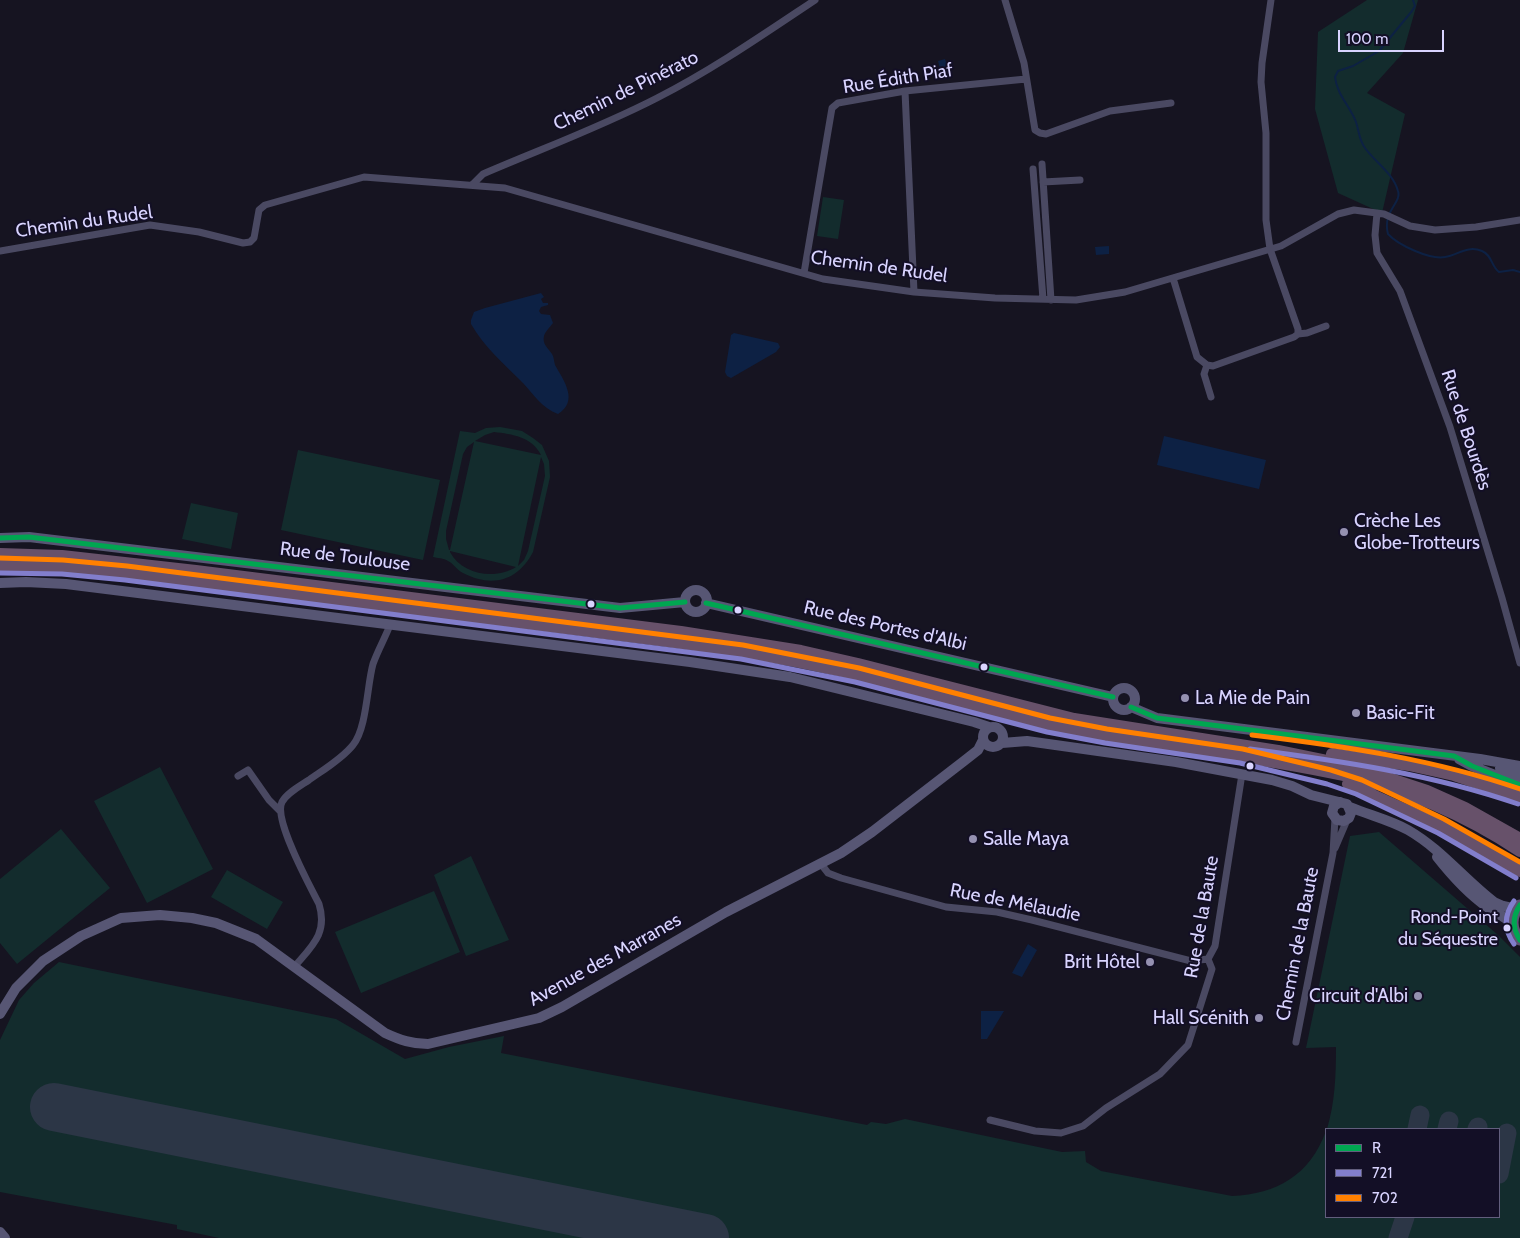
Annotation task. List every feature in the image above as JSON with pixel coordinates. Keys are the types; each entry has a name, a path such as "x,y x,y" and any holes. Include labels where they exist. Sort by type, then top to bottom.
{"highway":[{"path":"0,554 62,556 147,565 742,641 801,651 1074,719 1278,751 1351,766 1428,791 1466,808 1520,838"},
{"path":"0,565 62,567 126,573 733,651 799,662 858,675 1048,725 1106,736 1299,766 1376,784 1446,810 1520,851"},
{"path":"1074,719 1298,748 1409,765 1454,775 1520,797"},
{"path":"1241,756 1359,787 1442,826 1520,870"}],"main road":[{"path":"1518,907 1513,916 1513,924 1514,932 1520,940"}],"street":[{"name":"Chemin de Pinérato","path":"472,185 483,174 573,137 657,98 710,68 815,0"},
{"path":"1006,0 1024,63 1035,130 1040,134 1046,134 1110,111 1171,103"},
{"path":"1271,0 1262,72 1266,133 1266,220 1270,249 1298,329 1298,334"},
{"name":"Rue Édith Piaf","path":"804,273 832,108 838,103 905,91 1026,79"},
{"path":"905,91 914,292"},
{"path":"1042,164 1051,300"},
{"path":"1033,169 1042,299"},
{"name":"Chemin de Rudel","path":"255,234 258,213 261,208 271,202 364,177 472,185 505,188 823,279 914,292 1076,300 1125,292 1281,246 1338,214 1354,210 1381,213"},
{"path":"1043,182 1080,180"},
{"path":"1381,213 1410,226 1435,230 1476,228 1520,220"},
{"name":"Rue de Bourdès","path":"1381,213 1375,235 1377,253 1400,291 1450,427 1520,663"},
{"name":"Chemin du Rudel","path":"0,251 150,226 199,232 242,243 250,242 255,234"},
{"path":"1173,278 1197,357 1207,365 1213,366 1298,334 1307,333 1326,326"},
{"path":"1207,365 1204,374 1211,397"},
{"name":"Rue de Toulouse","path":"0,538 39,538 620,608 684,602"},
{"path":"0,584 26,582 66,584 790,676 974,722 986,738 996,747 1002,744 1026,741"},
{"path":"697,590 704,594 706,603 703,609 696,612 688,609 684,602 687,593 697,590"},
{"name":"Rue des Portes d'Albi","path":"706,603 1113,697"},
{"path":"295,966 320,934 322,916 319,904 287,837 281,820 282,802 290,794 336,761 354,744 360,731 373,664 390,625"},
{"path":"1119,690 1129,690 1134,698 1131,707 1125,710 1119,709 1114,704 1113,697 1119,690"},
{"path":"1131,707 1157,718 1520,766"},
{"path":"986,738 995,727 1026,741 1168,761 1242,774 1292,786 1311,795 1345,805 1408,830 1444,857 1494,902 1502,906 1518,907"},
{"path":"1001,730 1004,737 1002,744"},
{"name":"Avenue des Marranes","path":"0,1014 16,988 43,961 81,936 121,918 160,915 192,918 216,924 256,939 385,1034 414,1044 428,1044 539,1018 603,984 726,912 842,853 978,750 986,738"},
{"path":"1454,756 1472,766 1520,785"},
{"path":"1475,759 1520,775"},
{"path":"238,776 248,770 269,800 280,811"},
{"name":"Rue de la Baute","path":"990,1120 1035,1131 1060,1133 1083,1126 1106,1108 1160,1074 1188,1045 1212,969 1208,959 1215,946 1242,774"},
{"path":"1311,795 1340,821 1359,817 1388,821"},
{"path":"1334,816 1334,806 1345,805"},
{"path":"1345,805 1352,812 1348,819"},
{"name":"Chemin de la Baute","path":"1296,1042 1333,853 1334,816"},
{"name":"Chemin de la Baute","path":"1333,853 1348,819"},
{"path":"1428,844 1462,887 1487,907 1507,918 1513,924"},
{"name":"Rue de Mélaudie","path":"821,864 828,873 841,878 946,907 997,912 1191,961 1208,959"},
{"path":"0,1232 5,1238"}],"green space":[{"path":"1367,0 1418,0 1403,53 1367,93 1405,114 1382,213 1338,193 1315,109 1318,32"},
{"path":"823,197 844,200 838,239 817,236"},
{"path":"500,427 522,431 533,438 542,445 549,461 550,477 533,552 520,570 503,579 494,581 474,578 461,572 452,563 433,557 460,431 475,433 486,428","holes":["494,432 527,440 541,455 475,441","474,442 449,550 446,531 463,454 467,447","541,457 545,476 528,551 524,560 518,566","450,551 516,567 499,573 480,573 463,566 455,560"]},
{"path":"298,450 440,480 423,560 281,530"},
{"path":"191,503 238,513 231,549 182,539"},
{"path":"160,767 213,869 147,903 94,801"},
{"path":"61,829 110,888 17,964 0,943 0,879"},
{"name":"Circuit d'Albi","path":"1379,832 1498,935 1520,957 1520,1238 219,1238 177,1229 177,1225 0,1192 0,1040 19,1000 34,983 59,962 336,1019 405,1059 449,1047 504,1036 501,1053 867,1125 871,1122 886,1124 905,1119 1062,1152 1085,1151 1086,1162 1101,1171 1232,1196 1263,1191 1290,1179 1311,1159 1325,1133 1325,1218 1500,1218 1500,1128 1327,1128 1332,1109 1336,1047 1306,1048 1350,836","holes":["58,1091 320,1144 315,1176 51,1123"]},
{"path":"471,856 509,940 466,956 434,875"},
{"path":"227,870 283,902 267,929 211,897"},
{"path":"434,891 460,952 361,993 335,932"}],"water":[{"path":"945,59 949,72 945,74 944,72 941,73 938,61"},
{"path":"1109,246 1109,254 1096,255 1095,247"},
{"path":"541,293 544,297 541,299 543,303 548,303 548,305 541,307 539,311 541,314 550,315 553,323 546,331 544,341 553,355 555,365 565,384 569,397 568,403 558,414 539,401 488,348 471,324 474,312"},
{"path":"734,333 778,343 780,347 776,352 731,378 725,372 731,335"},
{"path":"1164,436 1266,460 1259,489 1157,465"},
{"path":"1028,944 1037,950 1022,977 1012,973"},
{"path":"981,1011 1004,1011 987,1039 981,1039"}],"waterway":[{"path":"1413,0 1415,6 1412,11 1379,51 1353,66 1338,71 1335,77 1338,89 1356,122 1363,145 1396,185 1398,195 1388,219 1388,234 1406,247 1431,256 1445,257 1477,249 1488,255 1499,272 1513,270 1520,272"}],"taxiway":[{"path":"1417,1128 1420,1115"},
{"path":"1447,1128 1449,1121"},
{"path":"1500,1169 1507,1133"},
{"path":"1398,1238 1405,1218"}],"runway":[{"path":"54,1107 705,1238"}],"transit line":[{"name":"R","path":"0,538 29,537 620,608 685,602"},
{"name":"702","path":"0,558 63,560 127,566 743,645 859,668 1050,718 1107,729 1243,749 1331,770 1362,780 1444,819 1520,862"},
{"name":"721","path":"0,573 62,574 125,580 741,659 855,682 1047,732 1105,743 1240,763 1327,784 1356,794 1438,833 1516,878"},
{"name":"R","path":"706,603 1113,697"},
{"name":"R","path":"1131,707 1157,718 1454,756 1472,766 1520,785"},
{"name":"702","path":"1252,735 1388,755 1454,769 1520,789"},
{"name":"721","path":"1250,749 1318,758 1385,770 1452,784 1518,804"},
{"name":"721","path":"1514,901 1507,917 1508,933 1514,944"},
{"name":"R","path":"1520,905 1515,914 1514,922 1520,940"}],"place":[{"name":"Crèche Les Globe-Trotteurs","path":"1344,532"},
{"name":"La Mie de Pain","path":"1185,698"},
{"name":"Basic-Fit","path":"1356,713"},
{"name":"Salle Maya","path":"973,839"},
{"name":"Rond-Point du Séquestre","path":"1507,928"},
{"name":"Brit Hôtel","path":"1150,962"},
{"name":"Circuit d'Albi","path":"1418,996"},
{"name":"Hall Scénith","path":"1259,1018"}]}
